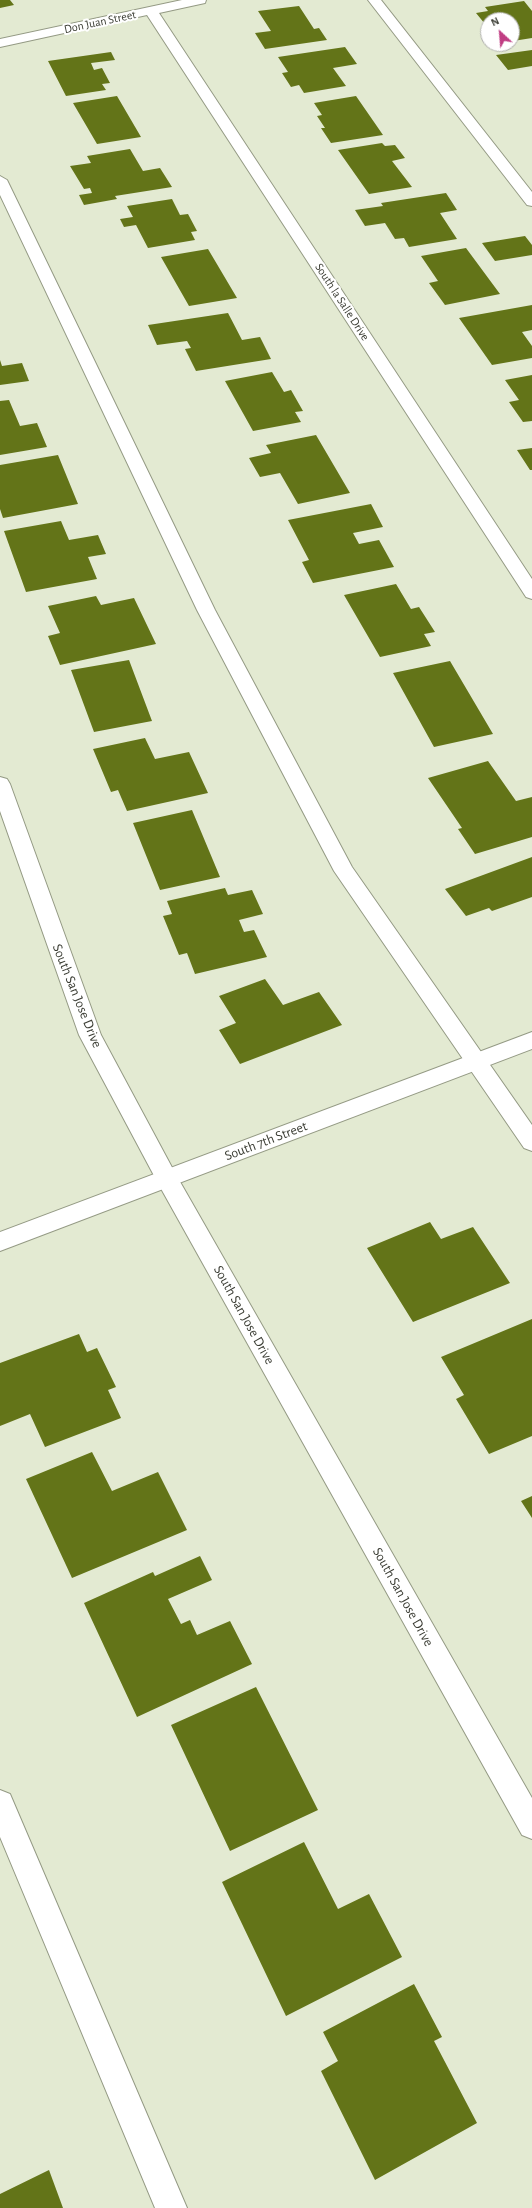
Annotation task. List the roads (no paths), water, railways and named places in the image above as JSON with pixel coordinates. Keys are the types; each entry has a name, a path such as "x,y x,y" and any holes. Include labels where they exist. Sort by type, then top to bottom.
{"street":[{"name":"Don Juan Street","path":"0,43 200,0"},
{"path":"374,0 532,202"},
{"name":"South la Salle Drive","path":"151,11 532,593"},
{"path":"0,180 206,610 344,870 475,1062 532,1142"},
{"name":"South San Jose Drive","path":"0,784 90,1035 167,1179 532,1825"},
{"name":"South 7th Street","path":"0,1242 532,1040"},
{"path":"0,1804 171,2208"}]}
